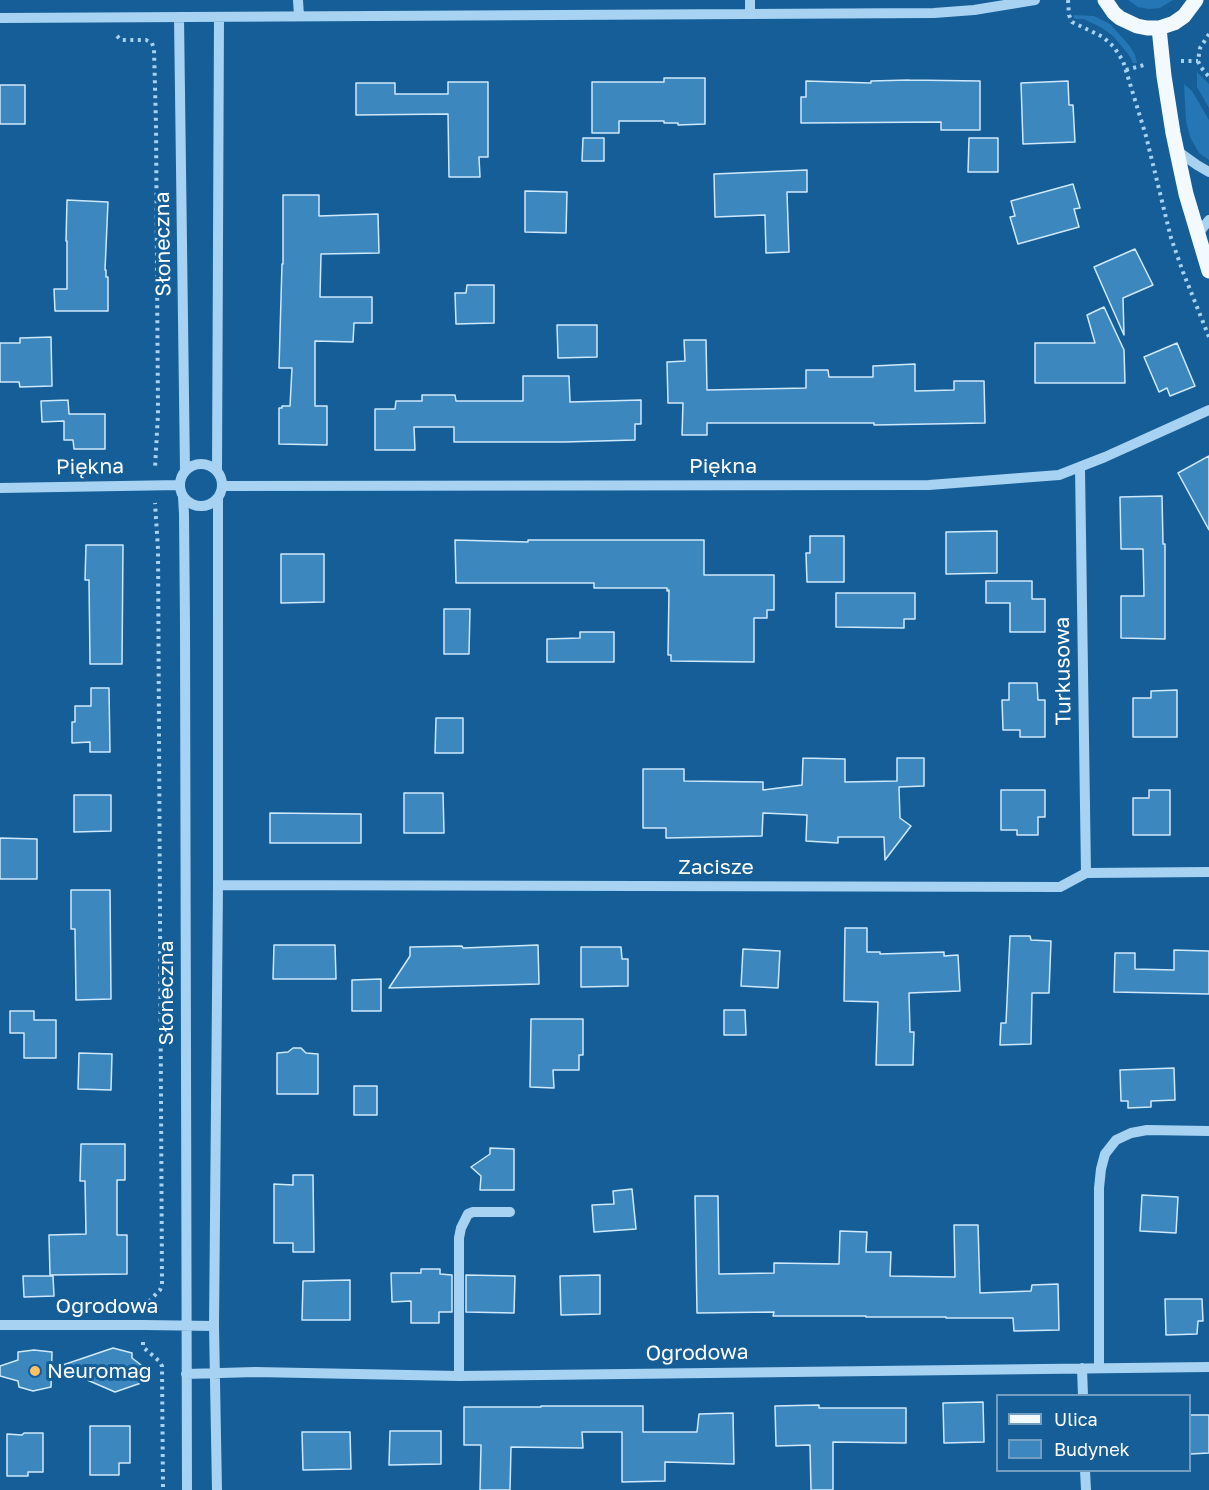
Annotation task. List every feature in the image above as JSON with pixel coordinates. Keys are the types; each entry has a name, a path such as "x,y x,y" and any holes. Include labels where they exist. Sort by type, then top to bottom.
{"main road":[{"path":"1105,0 1114,13 1126,22 1147,28 1159,28 1174,23 1184,16 1196,0"},
{"path":"1159,28 1176,150 1197,235 1209,272"}],"street":[{"path":"298,0 298,16"},
{"path":"750,0 750,14"},
{"path":"0,18 944,12 1035,0"},
{"name":"Słoneczna","path":"179,17 185,471"},
{"path":"217,471 219,17"},
{"path":"1176,150 1209,172"},
{"path":"1197,235 1209,220"},
{"name":"Piękna","path":"222,486 929,485 1059,475 1080,468 1209,410"},
{"path":"217,1490 214,1326 218,885 218,498 222,486 221,477 211,466 197,464 185,471 180,485 181,493 188,502 201,507 214,503 218,498"},
{"name":"Turkusowa","path":"1080,468 1086,873"},
{"name":"Piękna","path":"0,488 180,485"},
{"name":"Słoneczna","path":"183,497 187,1490"},
{"name":"Zacisze","path":"218,885 1060,888 1086,873 1209,872"},
{"path":"1099,1368 1099,1188 1101,1169 1106,1154 1116,1140 1131,1133 1147,1130 1209,1131"},
{"path":"459,1376 459,1238 461,1228 468,1214 473,1212 510,1212"},
{"name":"Ogrodowa","path":"0,1325 214,1326"},
{"name":"Ogrodowa","path":"186,1374 255,1372 459,1376 1209,1367"},
{"path":"1082,1368 1083,1394"},
{"path":"1085,1472 1086,1490"}],"path":[{"path":"1068,0 1072,22 1097,33 1111,43 1119,53 1146,136 1171,238 1209,337"},
{"path":"1209,34 1200,48 1198,61 1209,77"},
{"path":"121,40 147,40 154,46 158,414 156,471"},
{"path":"1184,61 1198,61"},
{"path":"1126,70 1138,67"},
{"path":"144,1314 147,1304 159,1292 162,1285 156,500"},
{"path":"144,1336 143,1347 162,1366 163,1490"}],"shaded area":[{"path":"1128,0 1173,0 1160,8 1149,9 1138,7"},
{"path":"1073,15 1094,16 1110,24 1129,45 1137,63 1133,63 1113,36 1084,19 1075,19"},
{"path":"1197,72 1209,84 1209,108 1197,87"},
{"path":"1184,84 1192,91 1209,120 1209,160 1199,153 1190,137 1186,121"}],"building":[{"path":"664,78 705,78 705,124 678,125 678,123 664,123 664,121 619,121 619,133 592,133 592,82 664,82"},
{"path":"806,81 871,83 871,81 980,81 980,130 941,130 941,122 801,123 801,97 806,97"},
{"path":"1068,81 1069,105 1073,105 1075,142 1023,144 1021,83"},
{"path":"448,82 488,82 488,157 479,157 480,177 449,177 448,114 356,115 356,83 395,83 395,94 448,94"},
{"path":"0,85 25,85 25,124 0,124"},
{"path":"583,138 604,138 604,161 582,161"},
{"path":"969,138 998,138 998,172 968,172"},
{"path":"807,170 807,192 787,192 789,252 766,253 765,215 715,217 714,174"},
{"path":"1073,184 1080,208 1074,209 1079,227 1018,244 1010,217 1015,216 1011,201"},
{"path":"525,191 567,192 566,233 525,232"},
{"path":"283,195 319,195 319,216 378,214 379,253 321,254 320,297 372,297 372,323 354,323 353,342 315,341 315,406 327,406 327,445 279,444 279,408 290,406 292,368 279,368"},
{"path":"67,200 108,202 105,270 106,277 108,277 108,311 55,311 54,289 67,289"},
{"path":"1135,249 1153,285 1123,298 1124,335 1094,267"},
{"path":"467,285 494,285 494,323 456,324 455,293 466,293"},
{"path":"1104,307 1124,350 1125,383 1035,383 1035,343 1095,343 1087,315"},
{"path":"557,325 597,325 597,357 558,358"},
{"path":"51,337 52,386 20,387 19,382 0,382 0,343 20,343 20,338"},
{"path":"684,340 706,340 707,390 806,388 806,370 828,370 829,377 873,377 873,366 915,364 915,391 954,390 954,381 984,381 985,423 874,425 874,423 707,423 707,435 682,435 683,403 668,403 667,362 685,361"},
{"path":"1177,343 1195,386 1170,396 1167,388 1159,392 1144,357"},
{"path":"523,376 569,376 570,402 641,400 641,424 635,424 635,440 454,442 454,427 414,427 415,450 375,450 375,409 395,409 396,401 422,401 422,395 455,395 456,401 523,401"},
{"path":"68,400 69,414 105,414 105,449 74,449 73,440 64,440 64,421 42,422 41,401"},
{"path":"1209,456 1209,530 1178,473"},
{"path":"1162,496 1163,544 1165,544 1165,639 1121,638 1121,596 1144,596 1143,549 1121,549 1120,497"},
{"path":"997,531 997,573 946,574 946,532"},
{"path":"810,536 844,536 844,582 807,582 806,553 810,553"},
{"path":"455,540 528,542 528,540 704,540 704,575 774,575 774,610 767,610 767,618 754,618 754,662 671,661 671,655 668,655 669,590 667,591 667,588 594,588 594,583 456,583"},
{"path":"86,545 123,545 122,664 90,664 89,580 85,580"},
{"path":"281,554 324,554 324,602 281,603"},
{"path":"986,581 1032,581 1032,599 1045,599 1045,632 1010,632 1010,603 986,603"},
{"path":"836,593 915,593 915,619 904,619 904,628 836,627"},
{"path":"444,609 470,609 469,654 444,654"},
{"path":"580,632 614,632 614,662 547,662 547,639 580,638"},
{"path":"1009,683 1037,683 1038,700 1045,700 1045,737 1020,737 1020,730 1003,730 1002,700 1009,700"},
{"path":"91,688 109,688 110,752 90,752 90,742 72,743 75,706 91,706"},
{"path":"1177,690 1177,737 1133,737 1133,698 1151,698 1151,691"},
{"path":"436,718 463,718 463,753 435,753"},
{"path":"803,758 845,759 845,782 897,781 897,758 924,758 924,786 899,787 900,818 911,826 885,860 884,837 838,837 838,843 806,841 807,815 763,813 762,836 666,838 666,828 643,828 643,769 684,769 684,781 763,782 763,790 802,785"},
{"path":"1001,790 1045,790 1045,817 1038,817 1038,835 1017,835 1017,830 1001,830"},
{"path":"1149,790 1170,790 1170,835 1133,835 1133,798 1149,798"},
{"path":"404,793 443,793 444,833 404,833"},
{"path":"74,795 111,795 111,831 74,832"},
{"path":"270,813 361,814 361,843 270,843"},
{"path":"0,838 37,839 37,879 0,879"},
{"path":"71,890 110,890 111,999 76,1000 75,929 71,929"},
{"path":"845,928 867,928 867,952 880,952 880,954 944,952 944,956 958,955 960,991 909,993 910,1032 914,1032 913,1065 876,1065 878,1002 844,1001"},
{"path":"1010,936 1030,936 1031,940 1051,941 1049,993 1032,993 1031,1044 1000,1045 1001,1023 1006,1023"},
{"path":"274,945 335,945 336,979 273,979"},
{"path":"538,945 539,984 389,988 410,956 410,947 462,946 463,948"},
{"path":"581,947 621,947 622,959 628,959 628,986 581,987"},
{"path":"743,949 780,951 778,988 741,986"},
{"path":"1174,950 1209,951 1209,994 1114,992 1115,953 1135,953 1135,969 1174,970"},
{"path":"381,979 381,1011 352,1011 352,980"},
{"path":"724,1010 745,1010 746,1035 724,1035"},
{"path":"10,1011 34,1011 34,1020 56,1020 56,1058 24,1058 24,1033 10,1033"},
{"path":"531,1019 583,1019 583,1055 579,1055 579,1070 553,1070 554,1088 530,1087"},
{"path":"293,1048 301,1048 306,1053 318,1054 318,1094 277,1094 277,1053 288,1052"},
{"path":"79,1053 112,1054 111,1090 78,1089"},
{"path":"1174,1068 1175,1100 1151,1101 1151,1107 1128,1108 1128,1101 1121,1101 1120,1070"},
{"path":"354,1086 377,1086 377,1115 354,1115"},
{"path":"81,1144 125,1144 125,1180 117,1180 117,1235 127,1235 127,1274 50,1275 49,1235 86,1234 85,1181 80,1181"},
{"path":"490,1148 514,1149 514,1190 480,1190 481,1176 471,1167 490,1154"},
{"path":"293,1175 313,1175 314,1252 293,1252 293,1243 274,1243 274,1184 293,1185"},
{"path":"632,1189 636,1229 594,1232 592,1205 614,1204 613,1191"},
{"path":"1142,1195 1178,1197 1176,1233 1140,1231"},
{"path":"695,1196 718,1196 719,1274 774,1273 774,1263 839,1264 840,1231 867,1232 866,1252 891,1252 890,1276 955,1277 954,1225 978,1225 980,1293 1031,1291 1032,1285 1058,1284 1059,1330 1014,1331 1013,1318 773,1316 774,1312 697,1313"},
{"path":"421,1269 440,1269 440,1274 452,1275 452,1312 439,1312 439,1323 411,1323 411,1301 392,1302 391,1273 421,1273"},
{"path":"466,1275 515,1276 514,1313 466,1312"},
{"path":"600,1275 600,1314 561,1315 560,1276"},
{"path":"23,1276 53,1276 54,1296 24,1297"},
{"path":"350,1280 350,1320 302,1320 303,1281"},
{"path":"1165,1299 1202,1299 1203,1321 1198,1321 1197,1334 1166,1335"},
{"path":"113,1348 132,1353 132,1358 145,1368 144,1382 115,1392 57,1367"},
{"name":"Neuromag","path":"34,1350 52,1352 51,1387 33,1391 19,1387 18,1381 0,1376 0,1366 18,1360 18,1352"},
{"path":"983,1402 984,1442 944,1443 943,1403"},
{"path":"819,1405 819,1408 906,1408 906,1443 833,1442 833,1490 811,1490 810,1445 776,1446 775,1406"},
{"path":"643,1406 643,1432 697,1432 699,1414 733,1413 734,1464 665,1462 665,1481 622,1482 622,1432 582,1432 583,1448 511,1447 510,1490 480,1490 481,1445 464,1445 464,1407"},
{"path":"1191,1415 1209,1415 1209,1453 1191,1454"},
{"path":"90,1426 130,1426 130,1463 119,1463 119,1475 90,1475"},
{"path":"390,1431 441,1431 441,1464 389,1465"},
{"path":"302,1432 350,1432 351,1469 303,1470"},
{"path":"24,1433 43,1433 43,1472 28,1472 28,1476 7,1476 7,1434 22,1435"}],"place":[{"name":"Neuromag","path":"35,1371"}]}
